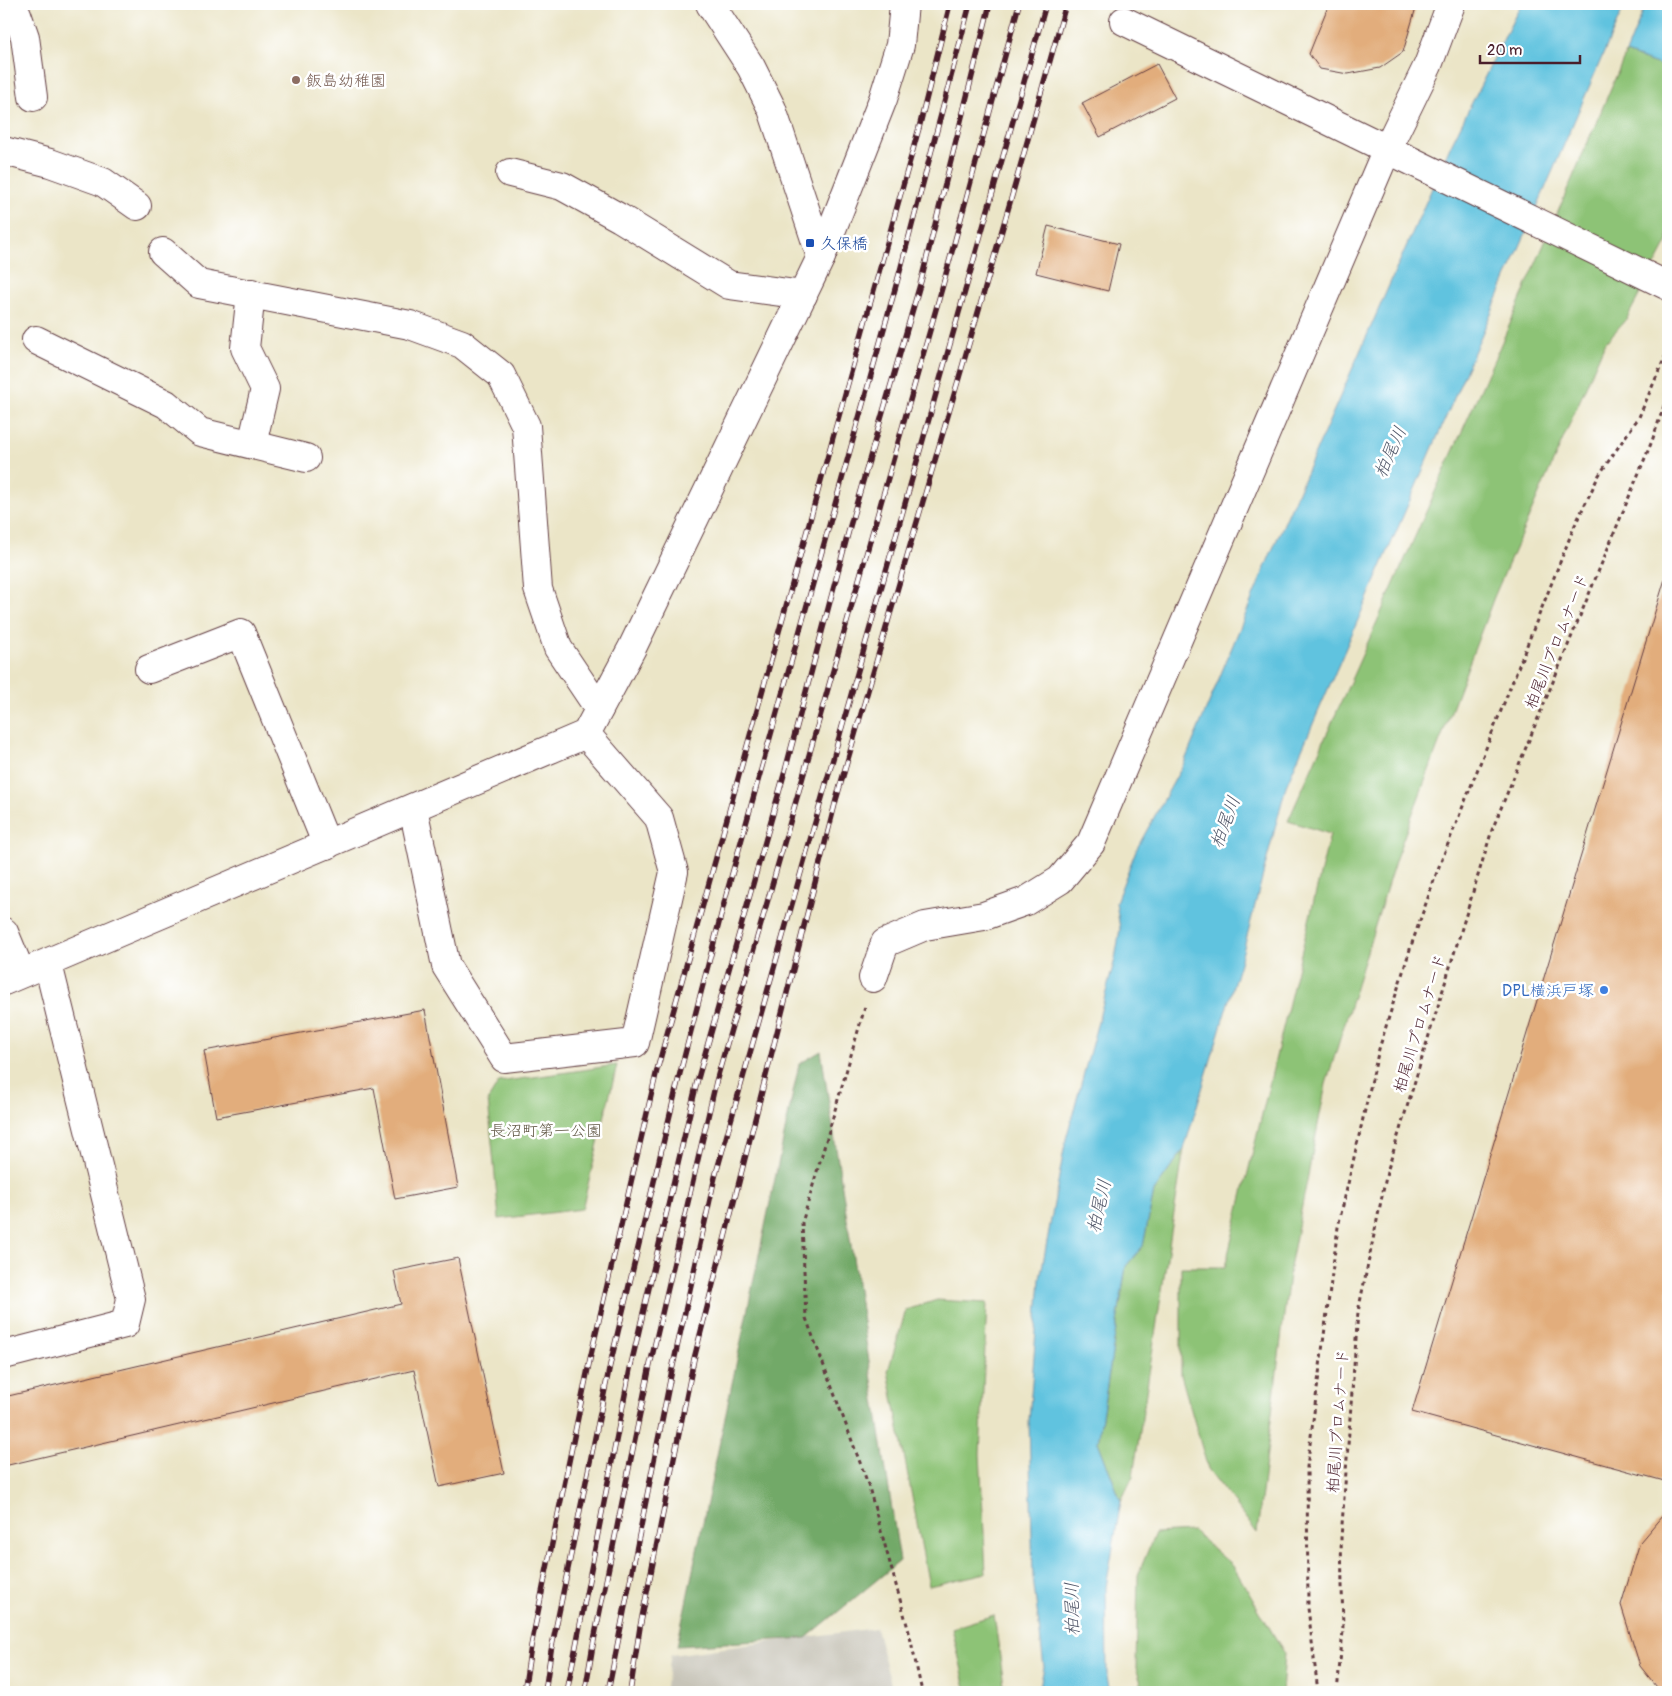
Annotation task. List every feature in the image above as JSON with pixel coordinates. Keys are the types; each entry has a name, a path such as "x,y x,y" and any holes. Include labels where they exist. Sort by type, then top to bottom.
{"street":[{"path":"710,4 750,67 772,109 822,257"},
{"path":"4,932 12,977 48,964 586,734 636,639 822,257 883,99 900,45 904,4"},
{"path":"873,978 885,943 925,926 984,916 1026,901 1060,880 1091,843 1399,155 1428,64 1451,4"},
{"path":"13,12 25,37 33,97"},
{"path":"1124,21 1661,283"},
{"path":"4,151 103,182 136,206"},
{"path":"510,173 562,186 620,218 729,285 803,295"},
{"path":"162,252 199,284 410,325 462,344 502,375 526,426 538,589 558,648 600,709"},
{"path":"251,293 245,348 265,389 252,444"},
{"path":"36,340 166,404 200,432 306,458"},
{"path":"149,669 241,633 327,845"},
{"path":"413,808 446,966 504,1058 635,1043 674,872 658,818 586,734"},
{"path":"4,1355 125,1324 131,1300 48,964"}],"path":[{"path":"1318,1692 1308,1608 1307,1467 1338,1227 1379,1050 1438,869 1574,527 1589,494 1639,417 1668,350"},
{"name":"柏尾川プロムナード","path":"1337,1692 1343,1630 1341,1538 1358,1312 1387,1172 1492,830 1652,441 1668,394"},
{"path":"873,978 802,1223 806,1318 868,1484 908,1632 922,1692"}],"shaded area":[{"path":"876,1628 893,1692 665,1692 671,1655"}],"green space":[{"path":"1626,53 1668,68 1668,241 1627,318 1605,343 1494,597 1396,858 1326,1084 1290,1267 1257,1533 1208,1469 1181,1375 1181,1267 1225,1267 1330,834 1288,821 1509,326"},
{"path":"821,1051 900,1561 806,1638 677,1646 799,1064"},
{"name":"長沼町第一公園","path":"617,1065 582,1209 499,1219 488,1100 499,1082"},
{"path":"1184,1149 1133,1476 1121,1501 1098,1442 1126,1266 1143,1246 1154,1191"},
{"path":"937,1300 987,1303 980,1454 986,1573 929,1586 888,1371 906,1310"},
{"path":"1193,1531 1233,1566 1285,1654 1282,1692 1144,1692 1136,1668 1138,1575 1155,1533"},
{"path":"994,1615 1005,1692 967,1692 952,1628"}],"water":[{"name":"柏尾川","path":"1521,4 1625,4 1286,786 1240,963 1184,1149 1154,1191 1143,1246 1126,1266 1098,1442 1121,1501 1106,1587 1107,1677 1110,1692 1039,1692 1044,1667 1033,1578 1029,1420 1040,1279 1066,1139 1115,959 1120,929 1116,902 1136,850 1184,763 1271,553 1451,145"},
{"path":"1646,4 1668,4 1668,68 1626,53"}],"building":[{"path":"1329,4 1417,4 1403,52 1380,68 1348,74 1320,69 1309,54"},
{"path":"1157,64 1175,98 1100,137 1082,103"},
{"path":"1048,226 1119,244 1108,291 1036,273"},
{"name":"DPL横浜戸塚","path":"1668,569 1668,1482 1412,1412"},
{"path":"425,1010 458,1187 395,1199 374,1088 216,1117 204,1051"},
{"path":"458,1258 504,1473 439,1487 414,1370 4,1466 4,1397 401,1304 394,1271"},
{"path":"1668,1509 1668,1692 1661,1692 1640,1666 1621,1605 1640,1542"}],"railway":[{"path":"524,1692 531,1646 590,1359 657,1070 919,128 950,4"},
{"path":"545,1692 551,1651 610,1365 679,1077 727,892 900,271 970,4"},
{"path":"567,1692 630,1369 697,1082 785,771 850,526 921,281 990,4"},
{"path":"585,1692 650,1365 716,1082 944,281 1019,4"},
{"path":"608,1692 672,1370 715,1177 1046,4"},
{"path":"630,1692 640,1627 694,1359 836,800 1066,4"}],"place":[{"name":"飯島幼稚園","path":"296,80"},
{"name":"久保橋","path":"810,243"},
{"name":"DPL横浜戸塚","path":"1604,990"}]}
